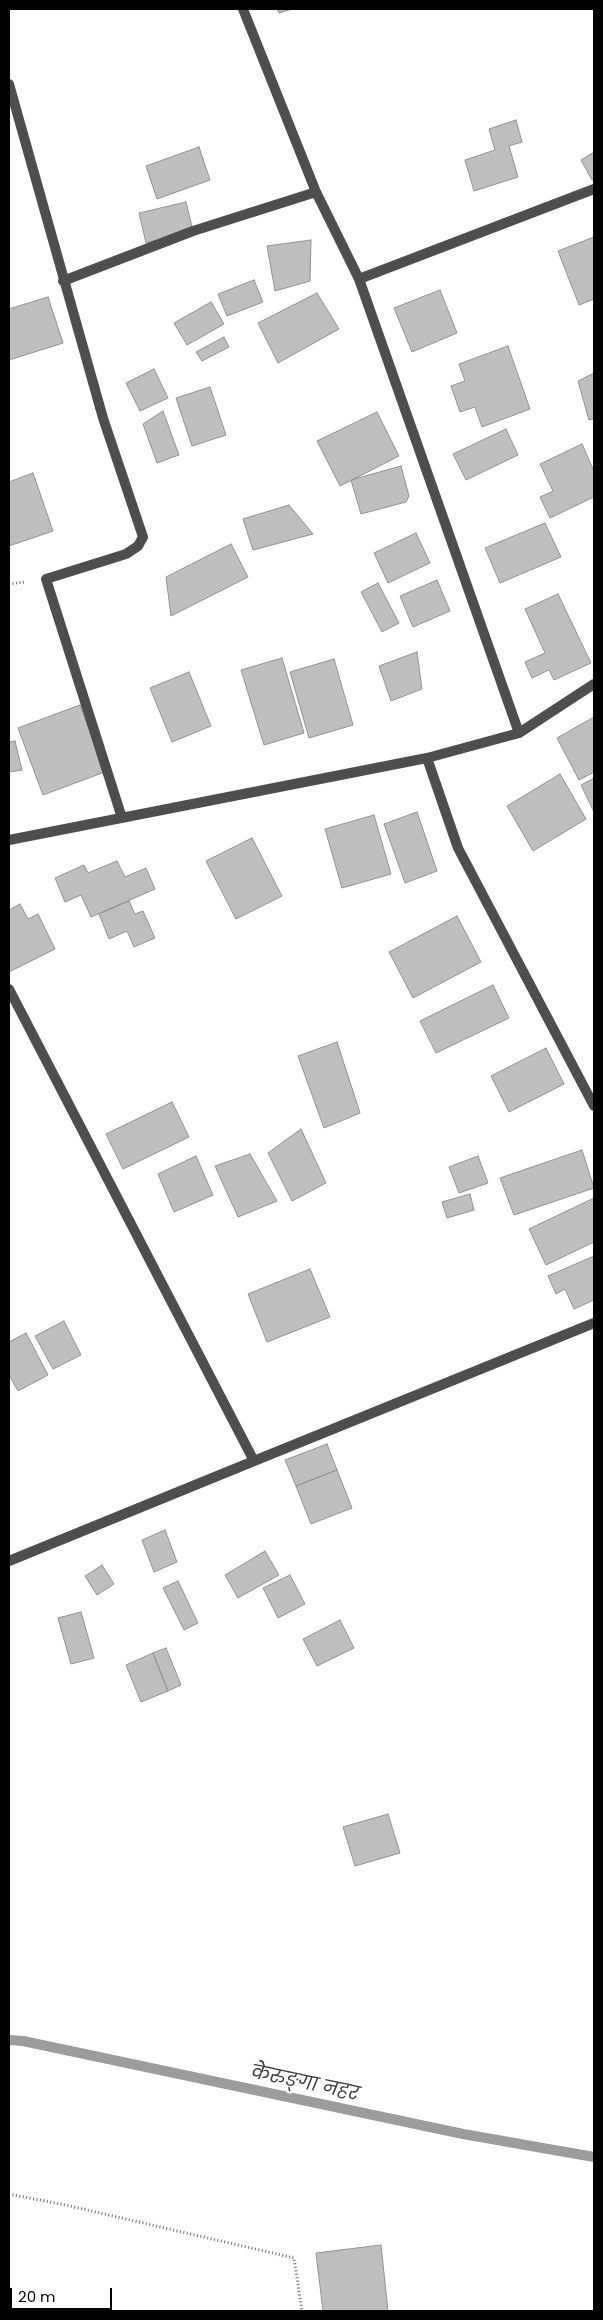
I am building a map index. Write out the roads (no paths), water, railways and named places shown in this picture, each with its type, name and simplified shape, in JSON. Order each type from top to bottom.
[{"type":"street","points":[[243,9],[316,192],[359,279],[519,733]]},
{"type":"street","points":[[9,84],[103,418],[143,537],[138,546],[126,554],[46,580],[122,818]]},
{"type":"street","points":[[359,279],[594,189]]},
{"type":"street","points":[[63,281],[193,231],[316,192]]},
{"type":"street","points":[[9,840],[427,758],[519,733],[594,684]]},
{"type":"street","points":[[427,758],[458,848],[594,1106]]},
{"type":"street","points":[[9,989],[254,1461]]},
{"type":"street","points":[[9,1561],[594,1323]]},
{"type":"waterway","name":"केेरुङ्गा नहर","points":[[9,2040],[23,2041],[463,2134],[594,2157]]}]
